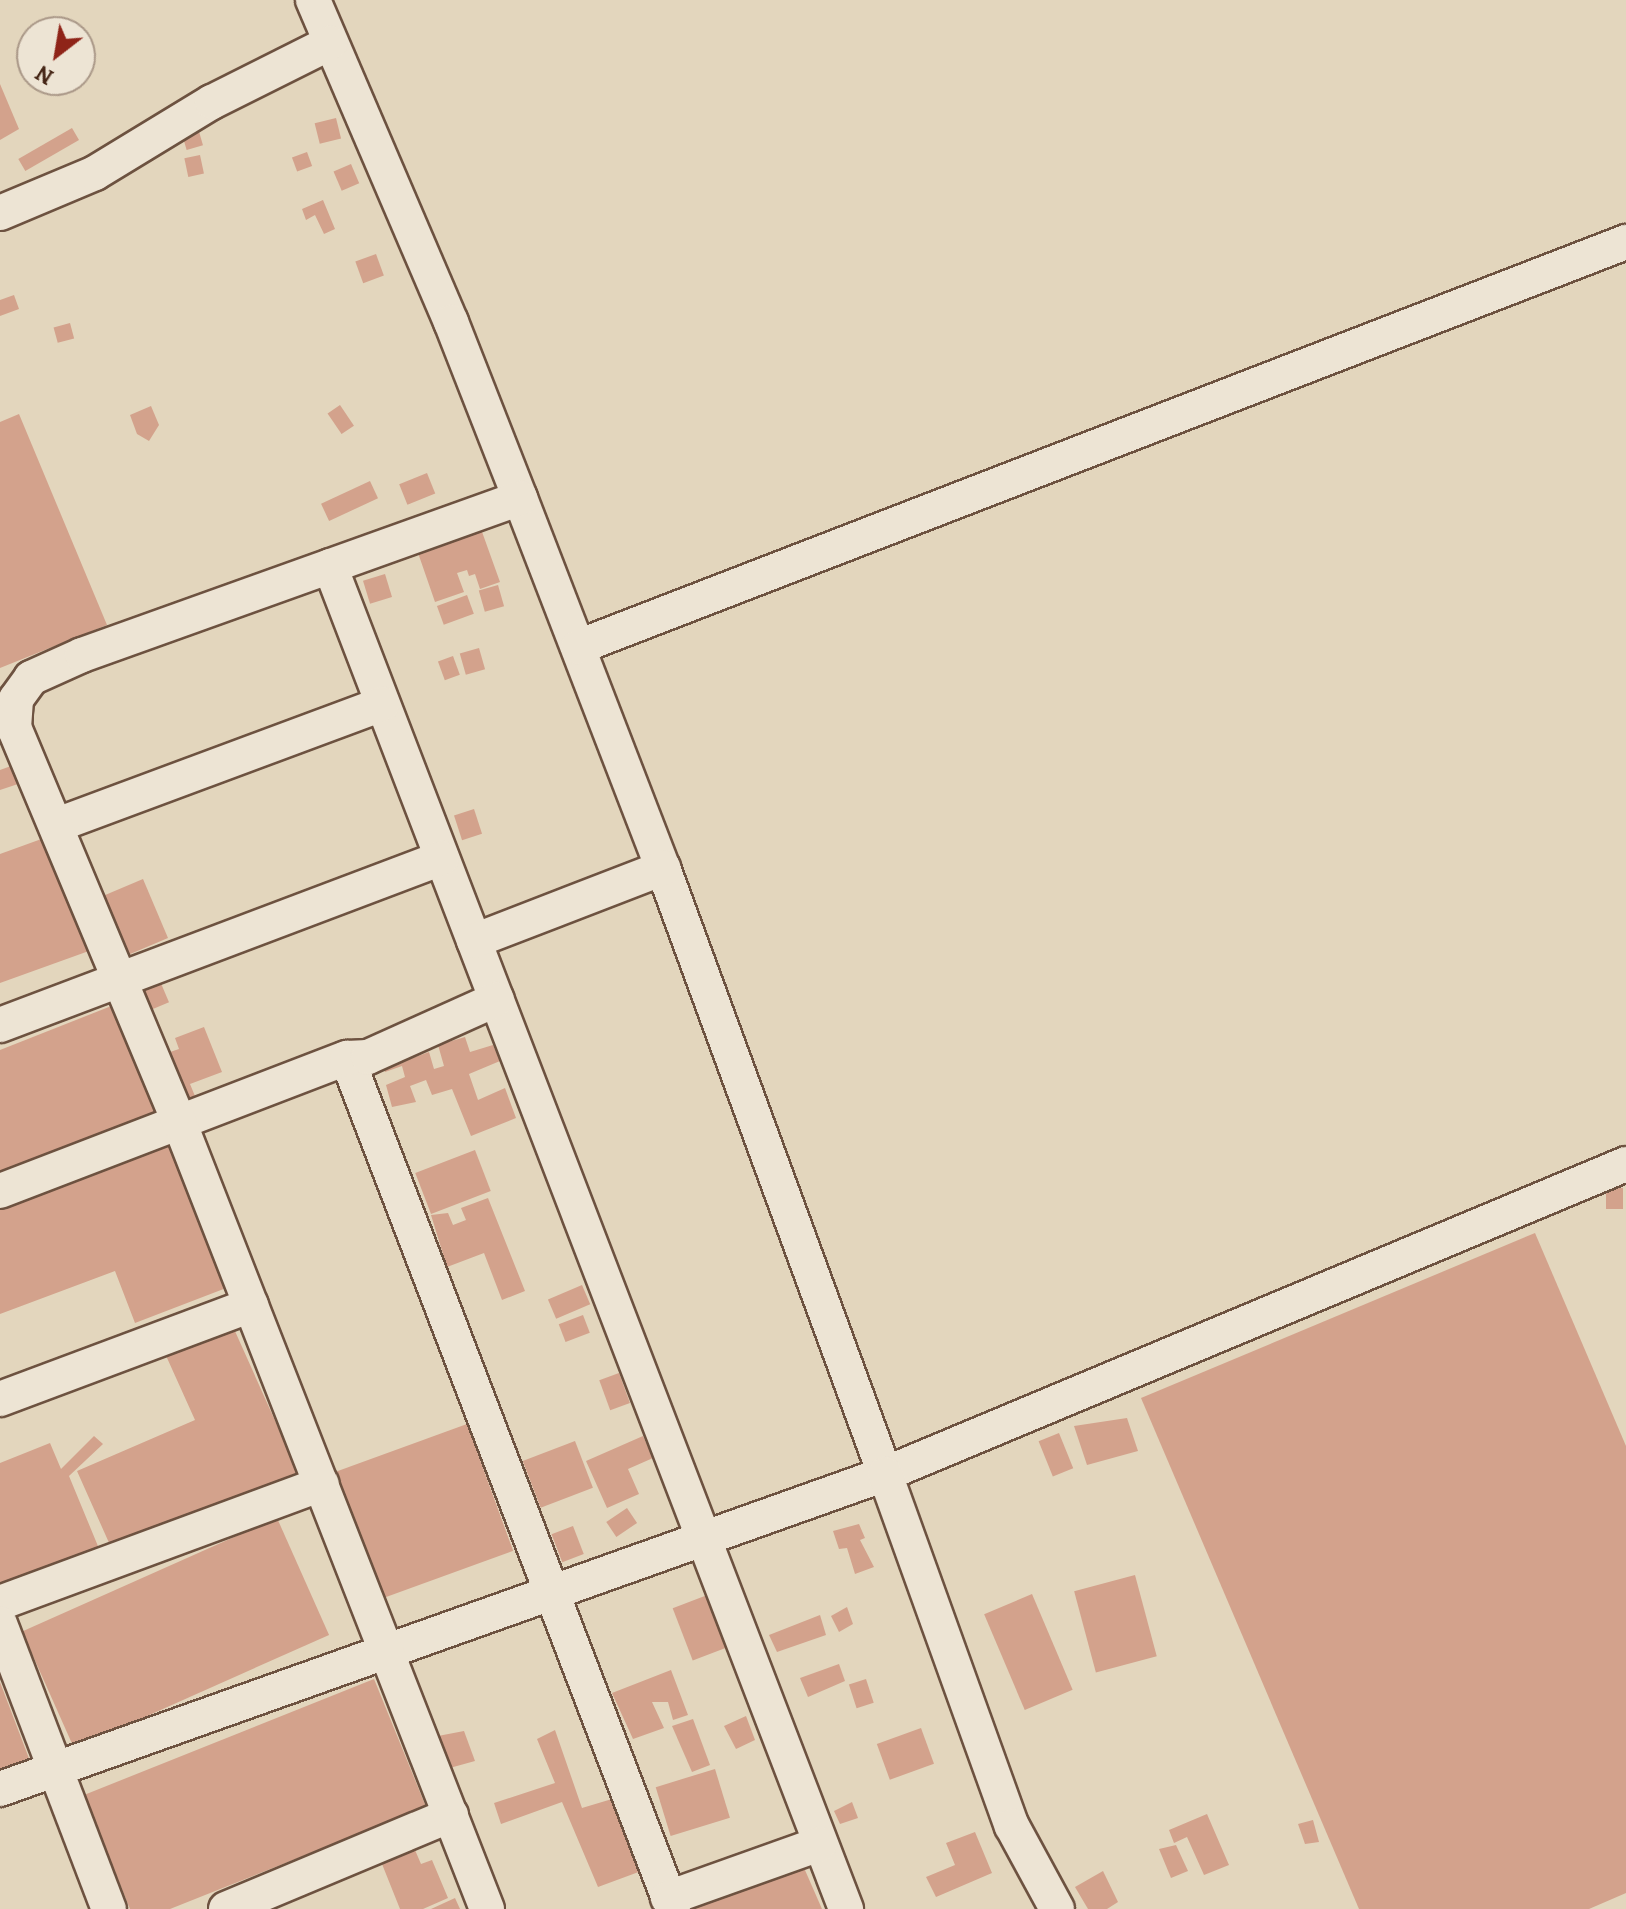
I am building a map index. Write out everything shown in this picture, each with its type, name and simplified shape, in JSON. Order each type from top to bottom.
[{"type":"street","points":[[313,0],[451,322],[520,498],[663,868],[1012,1826],[1057,1909]]},
{"type":"street","points":[[0,213],[95,173],[212,102],[330,43]]},
{"type":"street","points":[[578,647],[1626,242]]},
{"type":"street","points":[[487,1909],[180,1124],[14,728],[16,699],[31,678],[82,655],[520,498]]},
{"type":"street","points":[[330,566],[846,1909]]},
{"type":"street","points":[[57,825],[382,704]]},
{"type":"street","points":[[0,1025],[442,858]]},
{"type":"street","points":[[474,941],[663,868]]},
{"type":"street","points":[[0,1191],[347,1058],[368,1057],[497,999]]},
{"type":"street","points":[[347,1058],[670,1903],[820,1844]]},
{"type":"street","points":[[0,1789],[885,1474],[1626,1164]]},
{"type":"street","points":[[0,1399],[251,1305]]},
{"type":"street","points":[[0,1603],[322,1484]]},
{"type":"street","points":[[0,1624],[109,1909]]},
{"type":"street","points":[[226,1909],[451,1815]]},
{"type":"building","points":[[0,84],[19,129],[0,140]]},
{"type":"building","points":[[336,118],[341,138],[320,144],[315,123]]},
{"type":"building","points":[[72,128],[79,140],[25,171],[18,159]]},
{"type":"building","points":[[198,128],[203,145],[187,150],[182,133]]},
{"type":"building","points":[[307,152],[312,166],[297,172],[292,157]]},
{"type":"building","points":[[200,155],[204,174],[188,177],[184,158]]},
{"type":"building","points":[[351,164],[359,183],[342,191],[334,171]]},
{"type":"building","points":[[323,200],[335,229],[324,234],[315,215],[306,220],[302,209]]},
{"type":"building","points":[[376,254],[384,276],[363,283],[355,262]]},
{"type":"building","points":[[14,295],[19,309],[0,316],[0,300]]},
{"type":"building","points":[[70,323],[74,338],[58,343],[54,327]]},
{"type":"building","points":[[340,405],[354,426],[342,434],[328,413]]},
{"type":"building","points":[[151,406],[159,425],[149,441],[137,434],[130,415]]},
{"type":"building","points":[[19,414],[107,625],[0,668],[0,422]]},
{"type":"building","points":[[427,473],[435,493],[407,505],[399,484]]},
{"type":"building","points":[[370,481],[378,498],[329,521],[321,504]]},
{"type":"building","points":[[481,529],[500,582],[480,589],[475,574],[469,576],[467,570],[457,573],[464,592],[435,602],[417,550]]},
{"type":"building","points":[[385,574],[392,597],[370,604],[363,581]]},
{"type":"building","points":[[498,585],[504,606],[485,612],[479,591]]},
{"type":"building","points":[[467,595],[474,614],[444,625],[437,606]]},
{"type":"building","points":[[479,648],[485,669],[466,675],[460,654]]},
{"type":"building","points":[[453,656],[460,675],[445,680],[438,661]]},
{"type":"building","points":[[11,766],[18,784],[0,790],[0,770]]},
{"type":"building","points":[[474,809],[482,834],[462,840],[454,815]]},
{"type":"building","points":[[58,833],[100,947],[0,983],[0,854]]},
{"type":"building","points":[[143,879],[168,938],[128,955],[103,896]]},
{"type":"building","points":[[160,981],[169,1002],[149,1011],[140,990]]},
{"type":"building","points":[[124,1001],[166,1107],[0,1172],[0,1050]]},
{"type":"building","points":[[204,1027],[222,1072],[190,1084],[197,1101],[184,1106],[164,1054],[179,1049],[175,1038]]},
{"type":"building","points":[[465,1037],[470,1052],[493,1045],[500,1061],[469,1074],[478,1100],[505,1088],[516,1118],[471,1136],[452,1089],[432,1095],[426,1080],[410,1086],[416,1102],[392,1107],[386,1085],[405,1077],[402,1066],[385,1072],[381,1062],[405,1053],[407,1060],[429,1052],[434,1069],[444,1066],[438,1045]]},
{"type":"building","points":[[178,1139],[234,1285],[135,1323],[115,1271],[0,1314],[0,1205]]},
{"type":"building","points":[[475,1150],[491,1191],[431,1214],[415,1173]]},
{"type":"building","points":[[1606,1188],[1623,1188],[1623,1209],[1606,1209]]},
{"type":"building","points":[[488,1198],[525,1291],[502,1300],[484,1253],[447,1267],[431,1215],[448,1213],[453,1225],[466,1220],[461,1208]]},
{"type":"building","points":[[1535,1233],[1626,1446],[1626,1893],[1589,1909],[1359,1909],[1141,1398]]},
{"type":"building","points":[[582,1285],[590,1304],[556,1319],[548,1299]]},
{"type":"building","points":[[583,1315],[590,1333],[566,1342],[559,1324]]},
{"type":"building","points":[[230,1320],[298,1472],[114,1554],[77,1471],[195,1420],[163,1349]]},
{"type":"building","points":[[619,1373],[630,1403],[610,1410],[599,1380]]},
{"type":"building","points":[[1127,1418],[1138,1451],[1087,1465],[1074,1426]]},
{"type":"building","points":[[467,1424],[513,1551],[378,1600],[332,1473]]},
{"type":"building","points":[[1059,1433],[1073,1468],[1053,1476],[1039,1441]]},
{"type":"building","points":[[94,1436],[103,1444],[69,1476],[100,1551],[0,1592],[0,1463],[50,1443],[61,1469]]},
{"type":"building","points":[[643,1436],[653,1458],[628,1469],[639,1494],[607,1508],[586,1461]]},
{"type":"building","points":[[575,1441],[593,1488],[541,1508],[523,1461]]},
{"type":"building","points":[[627,1508],[637,1523],[616,1537],[606,1522]]},
{"type":"building","points":[[277,1518],[329,1635],[74,1748],[22,1631]]},
{"type":"building","points":[[859,1524],[865,1538],[860,1540],[874,1567],[855,1574],[847,1548],[839,1549],[833,1531]]},
{"type":"building","points":[[573,1526],[584,1554],[562,1562],[552,1534]]},
{"type":"building","points":[[1135,1575],[1157,1656],[1096,1672],[1074,1591]]},
{"type":"building","points":[[710,1594],[730,1646],[693,1661],[673,1608]]},
{"type":"building","points":[[1032,1594],[1073,1690],[1025,1710],[984,1614]]},
{"type":"building","points":[[847,1607],[853,1624],[839,1632],[831,1616]]},
{"type":"building","points":[[820,1615],[826,1635],[777,1652],[769,1635]]},
{"type":"building","points":[[839,1664],[845,1681],[808,1697],[800,1678]]},
{"type":"building","points":[[671,1670],[688,1715],[673,1720],[668,1702],[652,1702],[664,1728],[633,1739],[612,1693]]},
{"type":"building","points":[[374,1679],[426,1807],[170,1909],[130,1909],[84,1795]]},
{"type":"building","points":[[866,1679],[874,1703],[857,1708],[849,1685]]},
{"type":"building","points":[[0,1682],[33,1769],[0,1781]]},
{"type":"building","points":[[746,1716],[755,1740],[736,1749],[724,1726]]},
{"type":"building","points":[[693,1719],[710,1765],[692,1772],[672,1726]]},
{"type":"building","points":[[921,1728],[934,1764],[890,1780],[877,1744]]},
{"type":"building","points":[[555,1730],[582,1808],[612,1799],[644,1870],[598,1887],[562,1802],[501,1824],[494,1803],[555,1783],[537,1739]]},
{"type":"building","points":[[464,1731],[475,1761],[446,1769],[438,1736]]},
{"type":"building","points":[[715,1769],[730,1818],[671,1836],[656,1787]]},
{"type":"building","points":[[852,1802],[858,1818],[840,1824],[834,1811]]},
{"type":"building","points":[[1207,1814],[1229,1865],[1204,1875],[1187,1837],[1174,1843],[1169,1830]]},
{"type":"building","points":[[1313,1820],[1319,1842],[1305,1844],[1298,1824]]},
{"type":"building","points":[[975,1832],[992,1873],[936,1897],[926,1877],[955,1865],[946,1843]]},
{"type":"building","points":[[1176,1845],[1188,1871],[1171,1878],[1159,1849]]},
{"type":"building","points":[[415,1850],[421,1864],[432,1860],[448,1898],[423,1909],[400,1909],[382,1864]]},
{"type":"building","points":[[801,1861],[822,1909],[688,1909]]},
{"type":"building","points":[[1103,1871],[1118,1902],[1107,1909],[1088,1909],[1075,1887]]},
{"type":"building","points":[[455,1898],[460,1909],[431,1909]]}]
